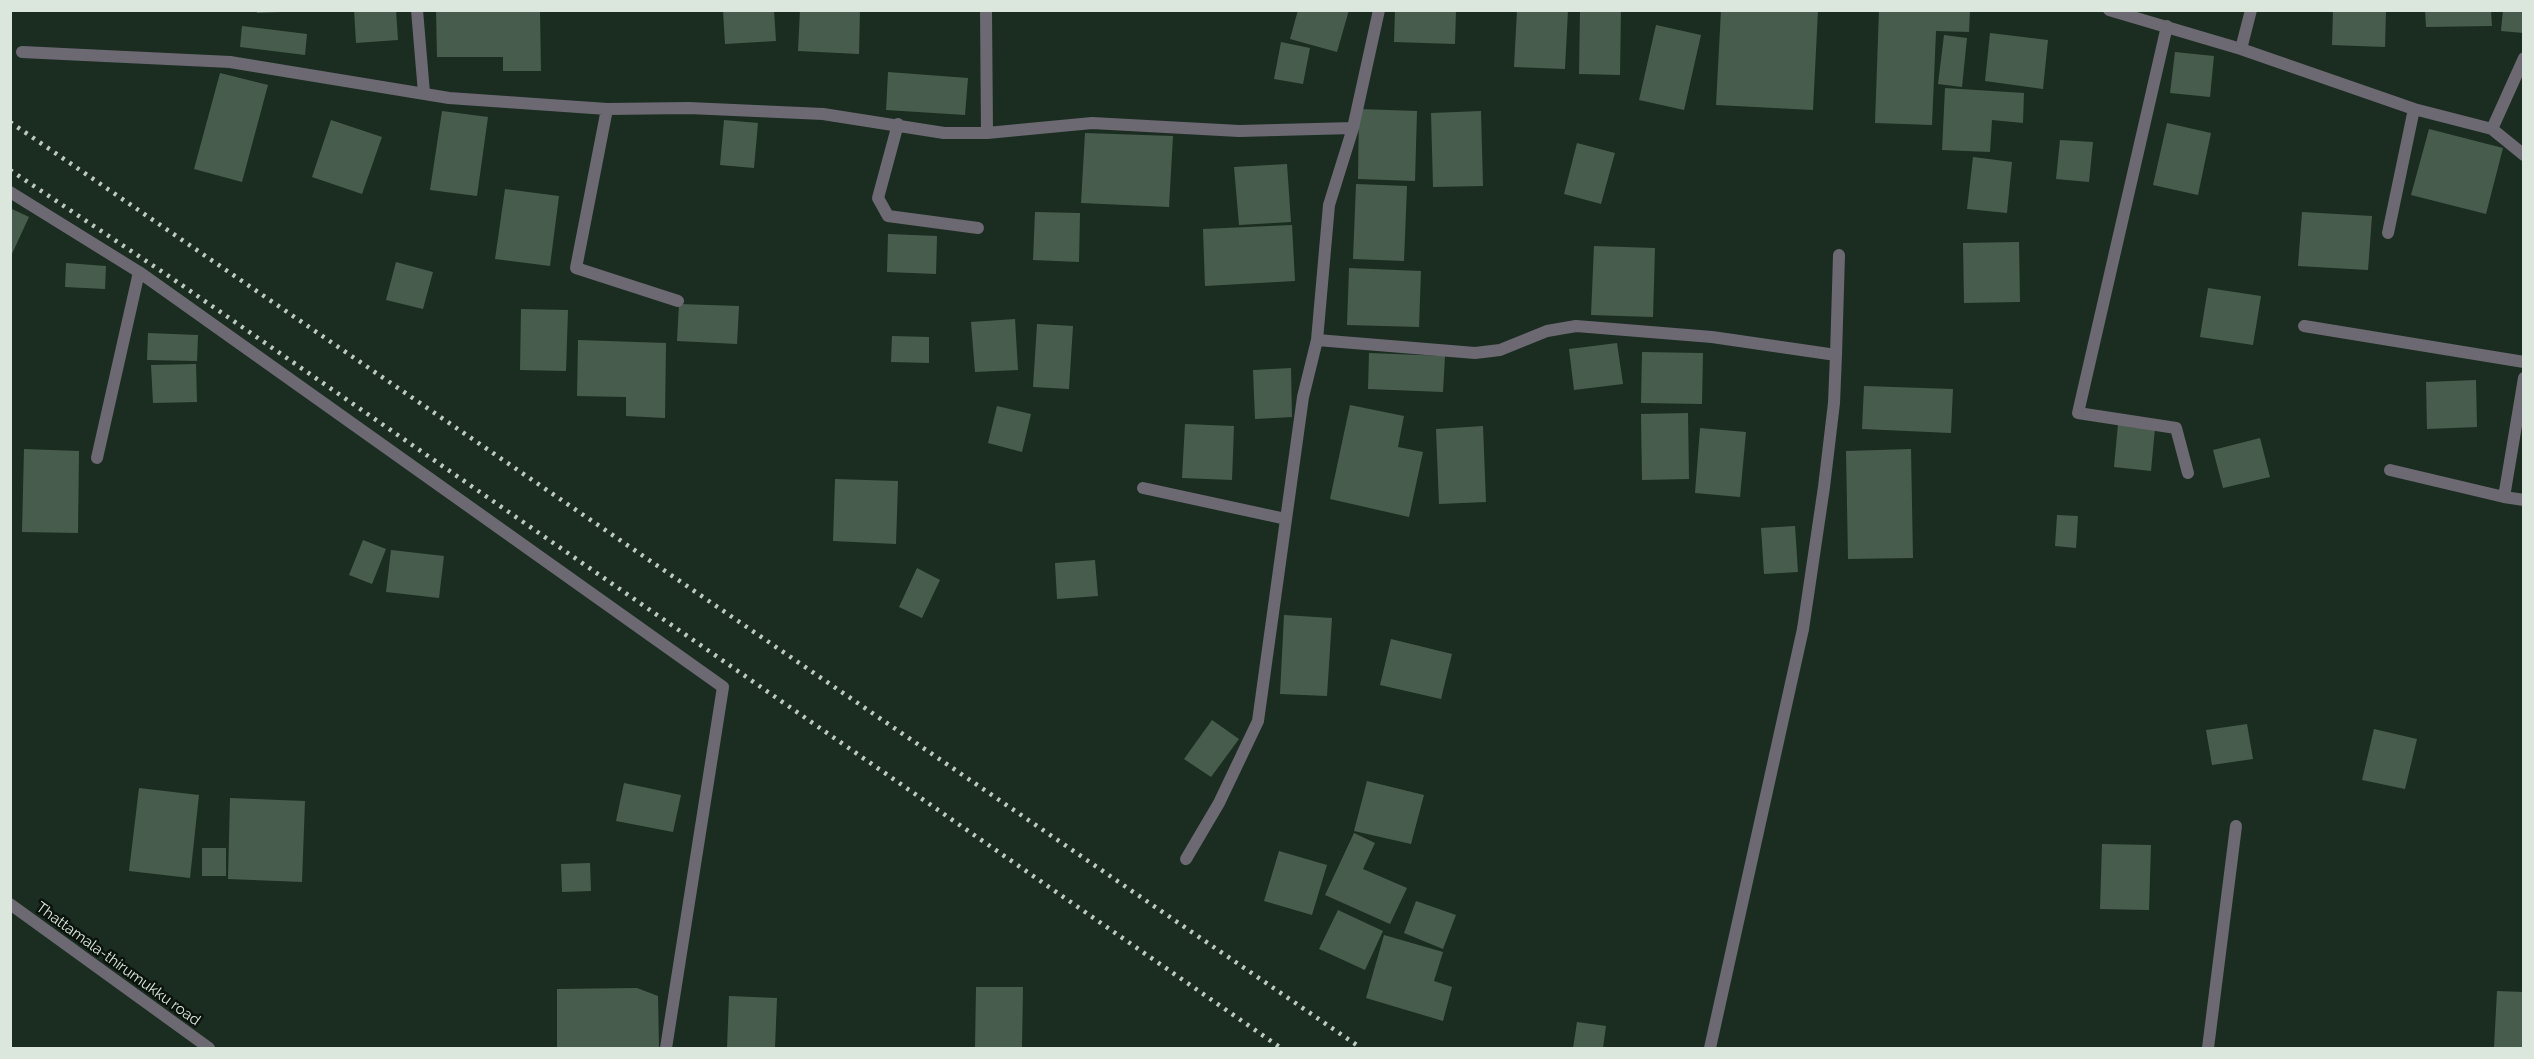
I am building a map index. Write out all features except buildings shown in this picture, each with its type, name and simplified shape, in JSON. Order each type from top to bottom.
[{"type":"street","points":[[417,10],[424,93]]},
{"type":"street","points":[[986,10],[987,133]]},
{"type":"street","points":[[1186,859],[1219,803],[1258,721],[1303,397],[1317,340],[1329,205],[1353,128],[1379,10]]},
{"type":"street","points":[[2109,10],[2241,49],[2414,109],[2492,129],[2523,155]]},
{"type":"street","points":[[2241,49],[2251,10]]},
{"type":"street","points":[[2167,26],[2078,413],[2176,428],[2188,472]]},
{"type":"street","points":[[22,52],[230,62],[449,98],[607,109],[689,108],[824,114],[944,132],[987,133],[1092,123],[1239,131],[1353,128]]},
{"type":"street","points":[[2492,129],[2523,58]]},
{"type":"street","points":[[607,109],[576,268],[678,302]]},
{"type":"street","points":[[2388,233],[2414,109]]},
{"type":"street","points":[[898,124],[878,198],[888,216],[978,228]]},
{"type":"street","points":[[10,192],[139,272],[723,687],[666,1048]]},
{"type":"street","points":[[1710,1048],[1803,629],[1830,434],[1836,355],[1839,255]]},
{"type":"street","points":[[97,458],[139,272]]},
{"type":"street","points":[[1317,340],[1475,352],[1500,350],[1547,331],[1576,326],[1712,337],[1836,355]]},
{"type":"street","points":[[2304,326],[2523,362]]},
{"type":"street","points":[[2504,497],[2523,378]]},
{"type":"street","points":[[2390,470],[2523,500]]},
{"type":"street","points":[[1143,488],[1286,519]]},
{"type":"street","points":[[2208,1048],[2236,826]]},
{"type":"street","name":"Thattamala-thirumukku road","points":[[10,904],[209,1048]]},
{"type":"railway","points":[[10,122],[1361,1048]]},
{"type":"railway","points":[[10,170],[173,279],[1281,1048]]}]
